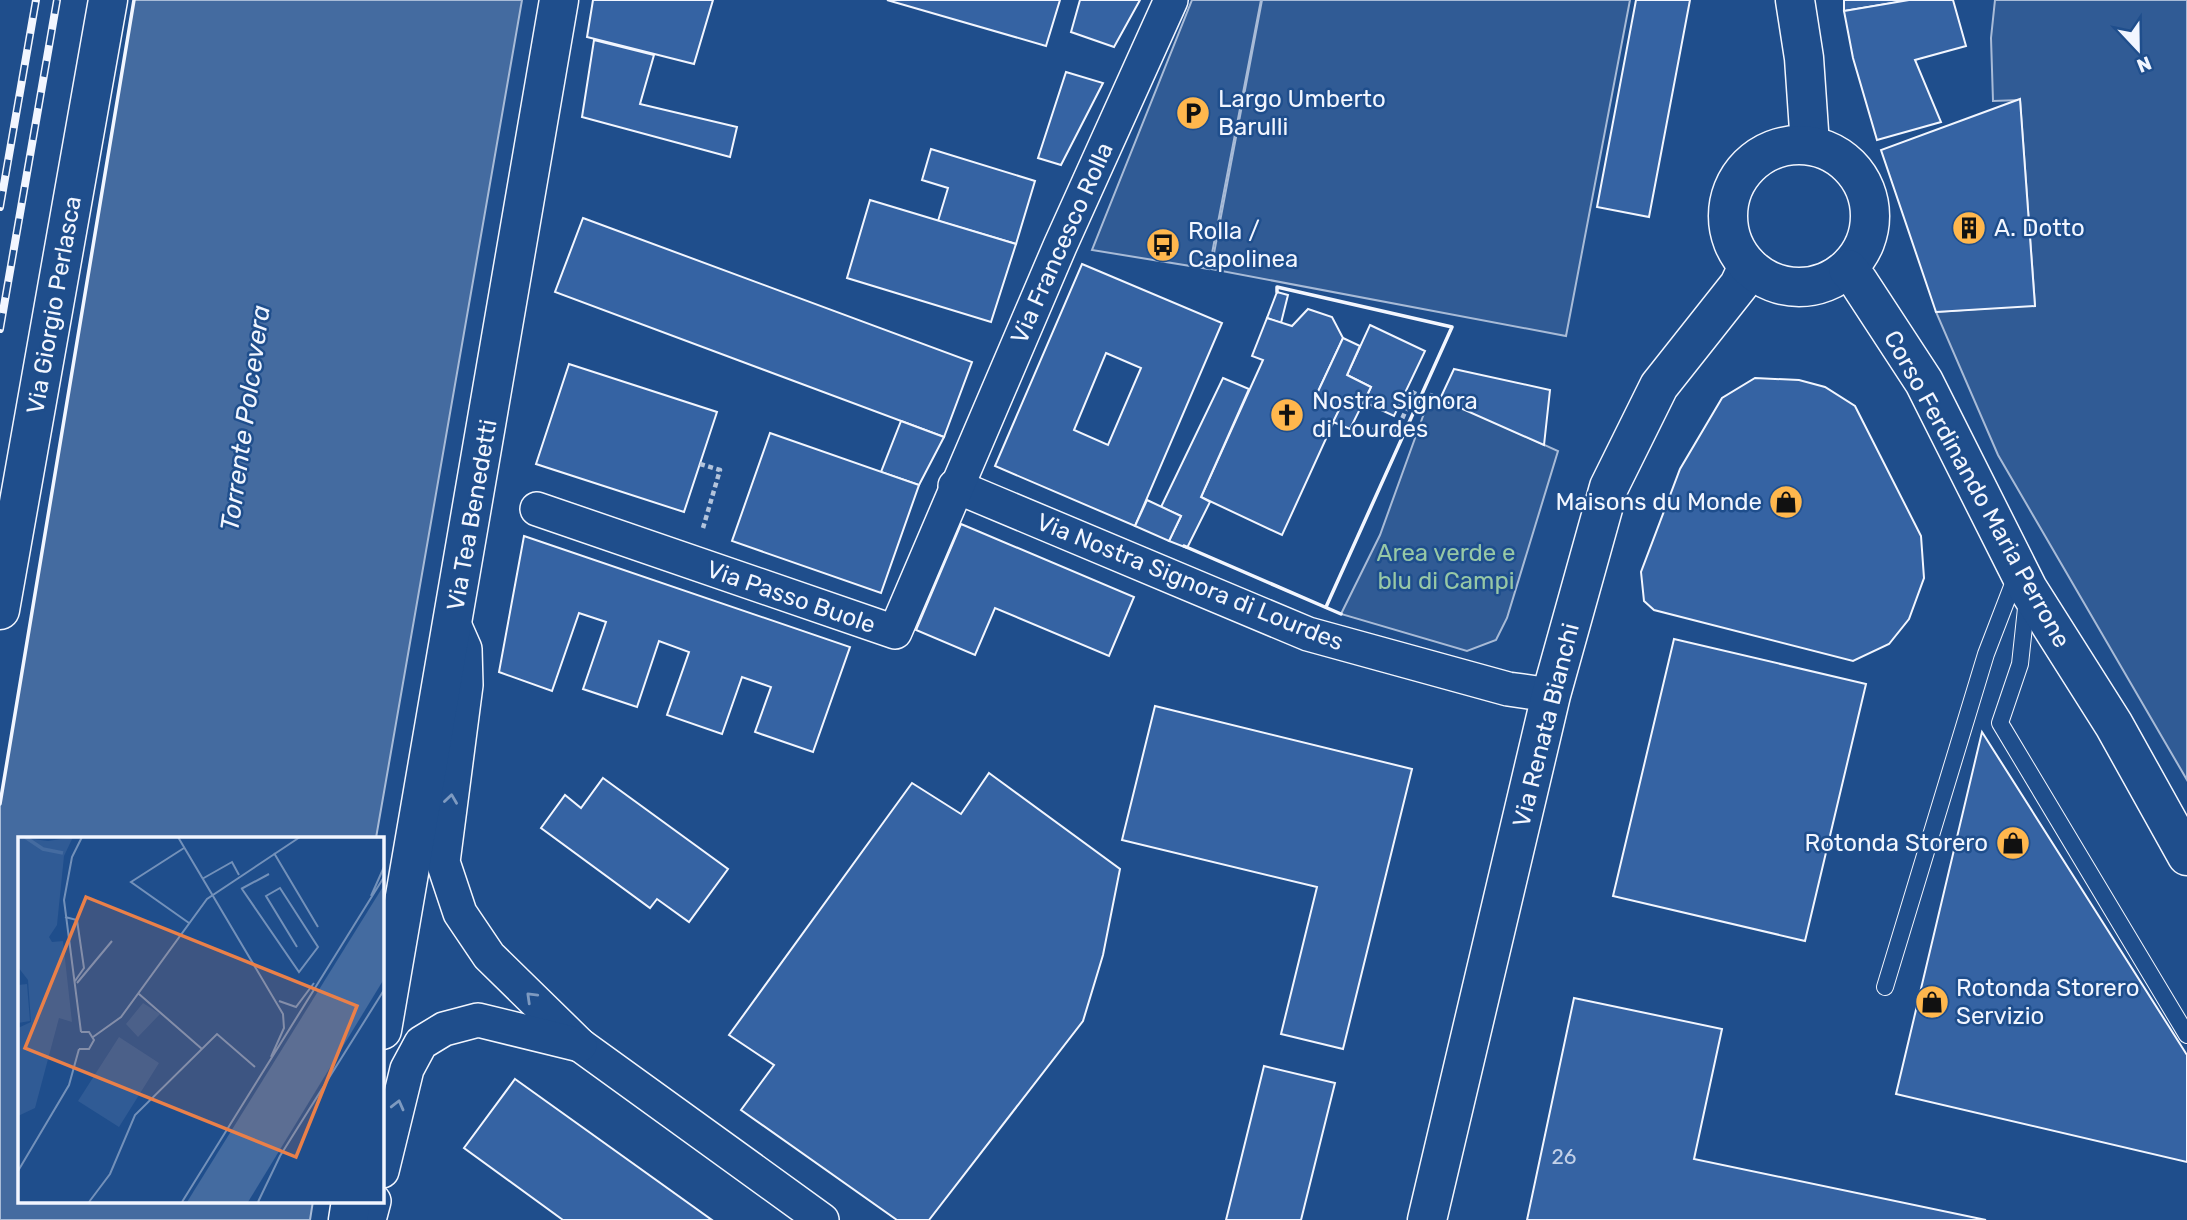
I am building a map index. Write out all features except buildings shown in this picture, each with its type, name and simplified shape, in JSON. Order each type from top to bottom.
[{"type":"main road","name":"Via Giorgio Perlasca","points":[[0,610],[108,0]]},
{"type":"main road","name":"Via Tea Benedetti","points":[[383,1024],[454,624],[559,0]]},
{"type":"main road","points":[[1795,0],[1804,58],[1810,145]]},
{"type":"main road","points":[[1810,145],[1835,154],[1856,171],[1868,195],[1871,222],[1864,247],[1848,269],[1829,281],[1808,287],[1786,287],[1765,279],[1748,266],[1733,246],[1727,220],[1730,196],[1742,173],[1761,156],[1784,146],[1810,145]]},
{"type":"main road","name":"Via Renata Bianchi","points":[[1427,1220],[1552,695],[1609,487],[1659,386],[1739,285],[1748,266]]},
{"type":"main road","name":"Corso Ferdinando Maria Perrone","points":[[1848,269],[1924,382],[2023,580],[2114,725],[2187,856]]},
{"type":"main road","points":[[348,1220],[351,1202]]},
{"type":"street","name":"Via Francesco Rolla","points":[[956,486],[1171,0]]},
{"type":"street","name":"Via Passo Buole","points":[[537,509],[895,632],[956,486]]},
{"type":"street","name":"Via Nostra Signora di Lourdes","points":[[956,486],[1308,634],[1508,689],[1552,695]]},
{"type":"street","points":[[454,624],[465,649],[466,685],[443,862],[460,913],[489,956],[580,1045],[822,1220]]},
{"type":"street","points":[[383,1167],[407,1069],[421,1043],[444,1029],[478,1020],[580,1045]]},
{"type":"street","points":[[369,1220],[374,1202]]},
{"type":"lane","points":[[1885,987],[1986,654],[2023,580]]},
{"type":"lane","points":[[2023,580],[2020,664],[2000,723],[2187,1035]]},
{"type":"path","points":[[1373,428],[1394,436],[1415,391]]},
{"type":"path","points":[[692,562],[720,470],[700,464]]},
{"type":"shaded area","name":"Largo Umberto Barulli","points":[[1192,0],[1261,0],[1209,269],[1092,250]]},
{"type":"shaded area","points":[[1262,0],[1630,0],[1566,336],[1211,269]]},
{"type":"shaded area","points":[[1995,0],[2187,0],[2187,780],[1998,455],[1936,312],[2035,305],[2020,100],[1993,101],[1991,38]]},
{"type":"shaded area","name":"Area verde e blu di Campi","points":[[1431,394],[1558,451],[1507,618],[1496,640],[1467,651],[1341,614],[1380,535]]},
{"type":"water","name":"Torrente Polcevera","points":[[134,0],[522,0],[376,837],[18,837],[18,1202],[313,1202],[310,1220],[0,1220],[0,804]]},
{"type":"railway","points":[[0,207],[36,0]]},
{"type":"railway","points":[[0,329],[57,0]]},
{"type":"wall","points":[[0,804],[134,0]]},
{"type":"wall","points":[[1277,292],[1277,287],[1452,327],[1326,607]]},
{"type":"wall","points":[[1184,546],[1341,614]]},
{"type":"place","name":"Largo Umberto Barulli","points":[[1193,113]]},
{"type":"place","name":"A. Dotto","points":[[1969,228]]},
{"type":"place","name":"Rolla / Capolinea","points":[[1163,245]]},
{"type":"place","name":"Nostra Signora di Lourdes","points":[[1287,415]]},
{"type":"place","name":"Maisons du Monde","points":[[1786,502]]},
{"type":"place","name":"Rotonda Storero","points":[[2013,843]]},
{"type":"place","name":"Rotonda Storero Servizio","points":[[1932,1002]]}]
